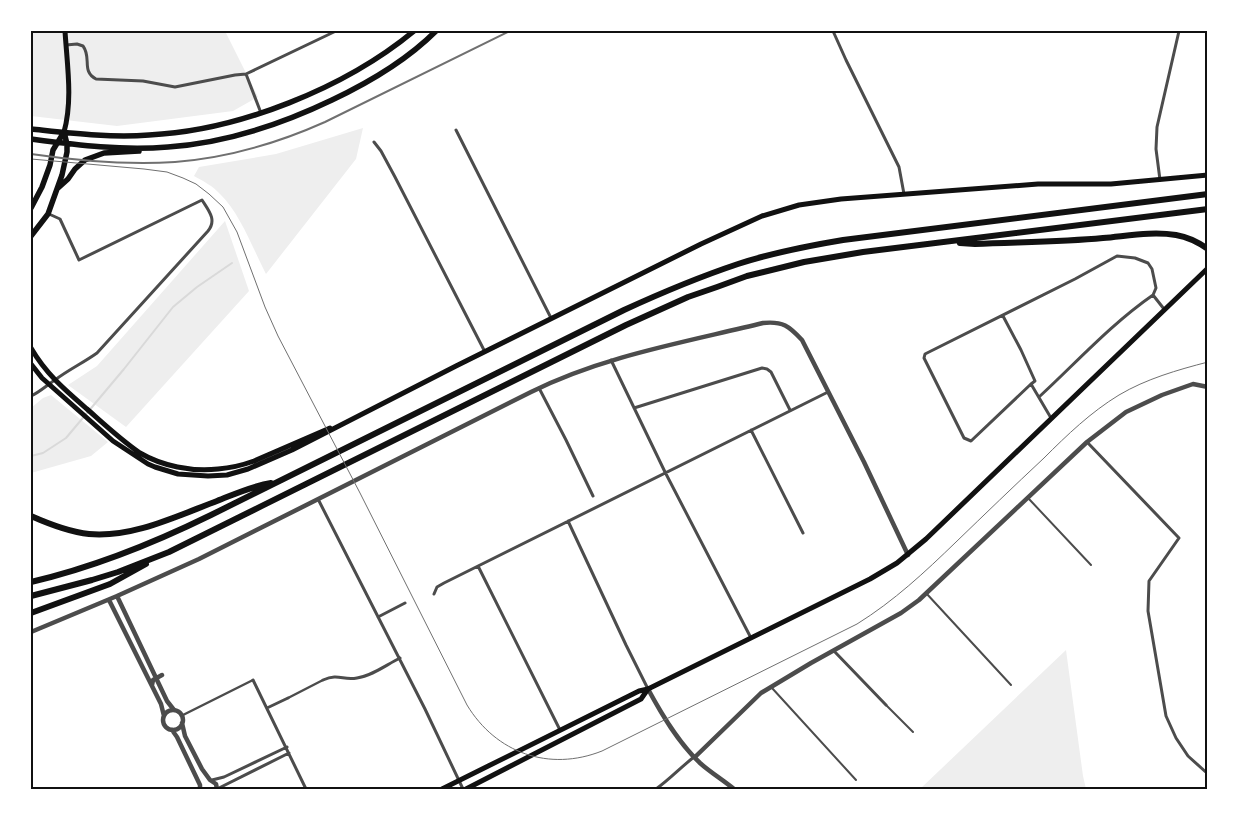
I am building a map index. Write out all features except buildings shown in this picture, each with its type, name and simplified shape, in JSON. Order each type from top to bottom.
[{"type":"highway","points":[[31,582],[137,550],[624,310],[684,283],[739,264],[808,246],[843,240],[1208,194]]},
{"type":"highway","points":[[31,613],[110,584],[169,552],[626,325],[688,297],[747,276],[804,262],[863,252],[1208,209]]},
{"type":"highway","points":[[944,242],[975,244],[1160,234],[1178,235],[1188,238],[1208,249]]},
{"type":"highway","points":[[31,516],[70,531],[106,535],[125,533],[168,519],[254,486],[280,481]]},
{"type":"highway","points":[[31,596],[118,572],[169,552]]},
{"type":"main road","points":[[31,236],[48,214],[65,162],[67,144],[64,132],[68,91],[65,31]]},
{"type":"main road","points":[[31,129],[108,136],[167,134],[195,130],[261,113],[294,101],[380,57],[414,31]]},
{"type":"main road","points":[[58,188],[85,160],[96,155],[192,144],[242,134],[302,114],[376,77],[411,53],[436,31]]},
{"type":"main road","points":[[31,208],[42,187],[53,150],[64,132]]},
{"type":"main road","points":[[31,139],[102,147],[167,148]]},
{"type":"main road","points":[[31,348],[64,393],[110,438],[128,451],[155,467],[178,474],[191,476],[227,475],[248,469],[292,450],[709,240],[762,216],[800,205],[841,199],[1038,184],[1111,184],[1208,175]]},
{"type":"main road","points":[[442,789],[638,691],[648,689],[870,579],[908,555],[1208,268]]},
{"type":"main road","points":[[31,364],[49,384],[64,393],[142,454],[157,461],[188,469],[218,470],[244,464],[362,414]]},
{"type":"main road","points":[[464,789],[641,699],[648,689]]},
{"type":"street","points":[[66,45],[77,44],[83,46],[87,51],[87,71],[90,76],[96,79],[143,81],[176,87],[246,74],[336,31]]},
{"type":"street","points":[[833,31],[900,167],[904,194]]},
{"type":"street","points":[[1160,180],[1156,149],[1157,127],[1180,31]]},
{"type":"street","points":[[246,74],[261,113]]},
{"type":"street","points":[[456,130],[551,319]]},
{"type":"street","points":[[374,142],[395,177],[485,352]]},
{"type":"street","points":[[31,396],[97,353],[208,231],[213,222],[202,200],[80,260],[60,219],[48,214]]},
{"type":"street","points":[[1003,316],[1035,381],[972,441],[964,438],[924,358],[925,354],[1003,316],[1117,256],[1135,258],[1148,263],[1152,269],[1156,288],[1153,295],[1137,306],[1100,339],[1039,398]]},
{"type":"street","points":[[1153,295],[1164,310]]},
{"type":"street","points":[[31,632],[109,600],[199,559],[538,388],[611,360],[763,322],[783,324],[791,328],[802,340],[864,462],[908,555]]},
{"type":"street","points":[[611,360],[665,472],[751,638]]},
{"type":"street","points":[[634,408],[767,368],[771,372],[790,410]]},
{"type":"street","points":[[1031,384],[1051,418]]},
{"type":"street","points":[[656,789],[695,757],[762,693],[811,663],[901,613],[926,593],[1087,442],[1126,412],[1162,394],[1193,384],[1208,387]]},
{"type":"street","points":[[538,388],[593,496]]},
{"type":"street","points":[[434,594],[437,587],[828,392]]},
{"type":"street","points":[[751,430],[803,533]]},
{"type":"street","points":[[1087,442],[1179,538],[1149,582],[1148,611],[1166,716],[1176,738],[1188,756],[1208,774]]},
{"type":"street","points":[[318,499],[400,658],[464,789]]},
{"type":"street","points":[[568,521],[659,709],[688,750],[734,789]]},
{"type":"street","points":[[478,566],[560,730]]},
{"type":"street","points":[[117,596],[168,701],[174,710],[182,716],[185,736],[202,769],[216,784],[217,789],[289,752]]},
{"type":"street","points":[[109,600],[161,704],[164,725],[172,730],[177,737],[199,788]]},
{"type":"street","points":[[378,617],[405,603]]},
{"type":"street","points":[[834,651],[886,705]]},
{"type":"street","points":[[267,708],[331,676],[354,679],[363,677],[400,658]]},
{"type":"street","points":[[152,685],[153,680],[162,675]]},
{"type":"street","points":[[182,716],[253,680],[287,746],[306,789]]},
{"type":"street","points":[[164,716],[174,710]]},
{"type":"street","points":[[172,730],[178,728],[182,723]]},
{"type":"street","points":[[199,788],[204,781],[225,776],[287,746]]},
{"type":"lane","points":[[1027,498],[1091,565]]},
{"type":"lane","points":[[926,593],[1012,684]]},
{"type":"lane","points":[[772,688],[856,780]]},
{"type":"lane","points":[[886,705],[913,732]]},
{"type":"shaded area","points":[[31,31],[225,31],[258,97],[233,111],[117,126],[31,116]]},
{"type":"shaded area","points":[[363,128],[356,159],[266,274],[234,211],[214,189],[194,176],[199,167],[276,154]]},
{"type":"shaded area","points":[[225,221],[249,291],[126,427],[68,385],[97,366]]},
{"type":"shaded area","points":[[51,395],[108,442],[91,456],[31,473],[31,408],[43,398]]},
{"type":"shaded area","points":[[1066,650],[1086,789],[920,789]]},
{"type":"waterway","points":[[31,456],[43,453],[66,438],[173,307],[197,287],[232,263]]},
{"type":"tram line","points":[[31,159],[167,172],[196,184],[223,207],[237,232],[278,336],[467,705],[479,722],[508,746],[526,754],[544,758],[582,757],[602,751],[857,624],[884,606],[921,575],[1089,416],[1119,395],[1140,384],[1208,362]]},
{"type":"railway","points":[[31,154],[103,162],[157,163],[194,160],[233,153],[289,137],[325,122],[510,31]]}]
